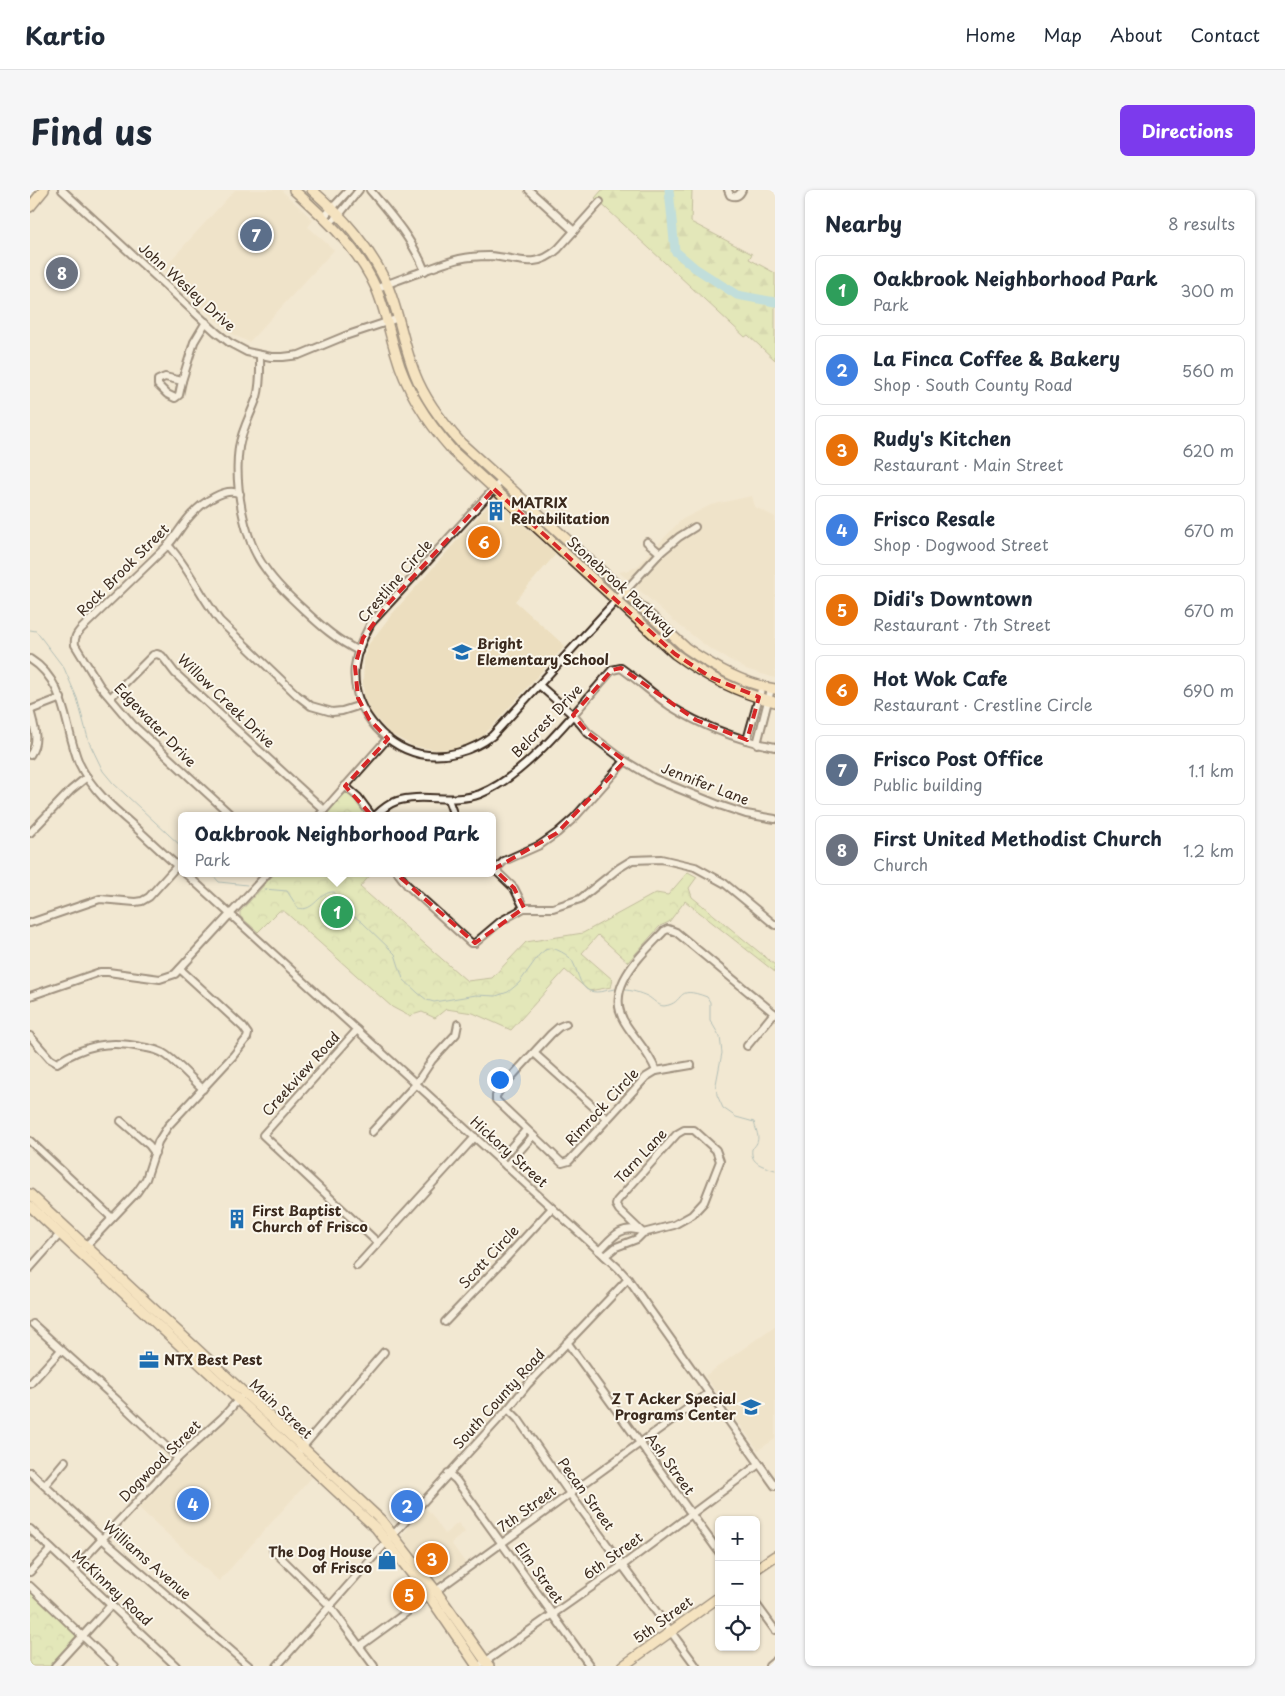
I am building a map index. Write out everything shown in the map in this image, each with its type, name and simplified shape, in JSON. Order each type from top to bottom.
[{"type":"main road","points":[[30,207],[44,190]]},
{"type":"main road","name":"Stonebrook Parkway","points":[[294,190],[348,242],[357,255],[376,289],[388,321],[396,355],[421,409],[439,436],[453,451],[661,642],[689,664],[727,686],[772,702]]},
{"type":"main road","name":"Stonebrook Parkway","points":[[312,190],[336,211],[358,236],[376,263],[399,318],[415,374],[430,403],[461,443],[686,648],[720,669],[773,689]]},
{"type":"main road","points":[[421,409],[430,403]]},
{"type":"main road","name":"Main Street","points":[[30,1194],[82,1249],[299,1451],[338,1480],[376,1528],[390,1538],[483,1665]]},
{"type":"main road","name":"Main Street","points":[[30,1206],[60,1234],[82,1249]]},
{"type":"main road","name":"Main Street","points":[[299,1451],[312,1468],[349,1496]]},
{"type":"main road","points":[[312,1468],[316,1466],[331,1478],[338,1480]]},
{"type":"main road","points":[[760,1566],[775,1556]]},
{"type":"main road","name":"5th Street","points":[[623,1666],[715,1599]]},
{"type":"street","name":"John Wesley Drive","points":[[62,190],[237,348],[272,357],[299,355],[345,336],[399,318]]},
{"type":"street","points":[[336,211],[349,190]]},
{"type":"street","points":[[326,220],[359,190]]},
{"type":"street","points":[[370,190],[407,237],[424,270]]},
{"type":"street","points":[[529,190],[574,231]]},
{"type":"street","points":[[728,190],[734,196],[738,196],[742,190]]},
{"type":"street","points":[[376,289],[458,258],[491,256],[528,262],[541,261],[550,257],[600,202]]},
{"type":"street","points":[[182,381],[194,342],[206,322]]},
{"type":"street","points":[[260,355],[257,396],[239,448],[240,494],[251,542],[264,567],[284,591],[338,640],[359,651]]},
{"type":"street","name":"Crestline Circle","points":[[502,480],[372,623],[363,638],[359,651],[355,666],[355,681],[362,705],[369,719],[388,738],[420,754],[441,755],[463,752],[477,746],[492,736],[660,552],[695,527]]},
{"type":"street","name":"Rock Brook Street","points":[[74,641],[75,636],[81,629],[168,545],[192,514],[202,505],[212,498],[224,494],[237,492],[240,494]]},
{"type":"street","points":[[646,542],[660,552]]},
{"type":"street","points":[[168,545],[188,570],[210,608],[220,621],[297,695],[311,706],[332,712],[362,705]]},
{"type":"street","name":"Edgewater Drive","points":[[74,641],[90,670],[146,737],[228,812]]},
{"type":"street","name":"Willow Creek Drive","points":[[111,697],[153,655],[162,656],[188,686],[320,812]]},
{"type":"street","points":[[30,659],[42,668],[53,681],[61,698],[79,764],[87,777],[105,800],[178,866]]},
{"type":"street","name":"Belcrest Drive","points":[[379,812],[396,801],[411,798],[448,799],[478,794],[512,774],[536,755],[612,670],[621,668],[670,706],[713,729],[747,740]]},
{"type":"street","name":"Jennifer Lane","points":[[539,685],[573,715],[588,733],[625,761],[656,779],[692,796],[746,814],[775,819]]},
{"type":"street","points":[[762,686],[747,740],[775,747]]},
{"type":"street","points":[[757,744],[772,702],[773,689]]},
{"type":"street","points":[[30,755],[36,739],[30,710],[61,698]]},
{"type":"street","points":[[322,812],[388,738]]},
{"type":"street","points":[[496,867],[504,861],[540,845],[557,833],[585,807],[625,761]]},
{"type":"street","points":[[30,833],[71,790],[87,777]]},
{"type":"street","points":[[346,786],[370,812]]},
{"type":"street","points":[[448,799],[453,812]]},
{"type":"street","points":[[401,877],[407,885],[467,940],[475,943],[501,921],[524,908],[562,906],[580,899],[632,860],[662,859],[695,867],[716,877],[775,925]]},
{"type":"street","points":[[30,923],[100,899],[142,901],[150,897],[178,870]]},
{"type":"street","points":[[496,872],[514,888],[524,908]]},
{"type":"street","name":"Hickory Street","points":[[189,877],[600,1251],[628,1279],[775,1486]]},
{"type":"street","points":[[30,996],[100,972],[160,979],[169,976],[180,969],[264,877]]},
{"type":"street","points":[[656,1071],[652,1060],[625,1024],[618,999],[626,973],[664,931],[671,930],[676,932],[775,1014],[747,1046]]},
{"type":"street","points":[[82,1249],[146,1179],[158,1142],[168,1126],[246,1042],[248,1034],[243,1026],[180,969]]},
{"type":"street","points":[[372,1132],[416,1084],[432,1060],[456,1034],[458,1024]]},
{"type":"street","points":[[506,1166],[533,1136],[496,1100],[496,1096],[501,1088],[551,1034],[566,1024]]},
{"type":"street","name":"Creekview Road","points":[[357,1030],[263,1135],[377,1242]]},
{"type":"street","points":[[30,1036],[50,1059],[57,1063],[76,1052],[95,1045],[111,1042],[159,1051],[166,1055],[203,1089]]},
{"type":"street","points":[[534,1052],[607,1119]]},
{"type":"street","name":"Rimrock Circle","points":[[533,1136],[562,1163],[569,1161],[640,1083],[656,1071],[691,1065]]},
{"type":"street","points":[[121,1121],[149,1145],[155,1153]]},
{"type":"street","name":"Tarn Lane","points":[[687,1129],[694,1130],[716,1150],[719,1156],[719,1166],[707,1195],[698,1210],[686,1220],[674,1225],[643,1232],[619,1210],[616,1203],[618,1198],[677,1134],[687,1129]]},
{"type":"street","points":[[500,1160],[526,1130]]},
{"type":"street","points":[[357,1266],[475,1137]]},
{"type":"street","points":[[30,1141],[112,1218]]},
{"type":"street","name":"Scott Circle","points":[[444,1322],[508,1257],[552,1208]]},
{"type":"street","points":[[600,1251],[622,1230],[630,1228],[643,1232],[638,1239],[616,1247],[605,1256]]},
{"type":"street","points":[[622,1230],[626,1243]]},
{"type":"street","points":[[30,1268],[60,1234]]},
{"type":"street","name":"South County Road","points":[[276,1666],[566,1342],[628,1279]]},
{"type":"street","points":[[33,1324],[178,1458]]},
{"type":"street","name":"Ash Street","points":[[566,1342],[715,1547]]},
{"type":"street","points":[[30,1384],[61,1350]]},
{"type":"street","points":[[299,1451],[384,1352]]},
{"type":"street","name":"7th Street","points":[[360,1646],[709,1393]]},
{"type":"street","name":"Dogwood Street","points":[[74,1570],[178,1458],[209,1431],[241,1397]]},
{"type":"street","name":"Pecan Street","points":[[508,1409],[518,1419],[570,1494],[696,1666]]},
{"type":"street","points":[[45,1485],[66,1461]]},
{"type":"street","name":"6th Street","points":[[483,1665],[623,1565],[759,1464]]},
{"type":"street","name":"Williams Avenue","points":[[30,1472],[102,1539],[249,1666]]},
{"type":"street","name":"Elm Street","points":[[448,1473],[456,1480],[590,1666]]},
{"type":"street","name":"McKinney Road","points":[[30,1529],[173,1665]]},
{"type":"street","points":[[30,1572],[51,1549]]},
{"type":"street","points":[[272,1550],[329,1605],[374,1666]]},
{"type":"street","points":[[30,1586],[114,1666]]},
{"type":"street","points":[[55,1666],[111,1605]]},
{"type":"street","points":[[757,1606],[775,1630]]},
{"type":"street","points":[[769,1666],[775,1661]]},
{"type":"highlighted area","points":[[494,489],[675,654],[712,678],[759,697],[747,740],[696,720],[621,668],[612,670],[573,715],[588,733],[625,761],[557,833],[494,869],[514,888],[524,908],[475,943],[401,878],[373,817],[345,786],[388,739],[369,719],[358,698],[355,666],[363,638],[388,604]]},
{"type":"shaded area","points":[[235,190],[281,190],[313,220],[308,227],[334,250],[249,342],[232,334],[162,270]]},
{"type":"shaded area","points":[[752,496],[755,507],[775,517],[775,678],[746,669],[709,648],[679,625],[619,572],[630,570],[639,565],[681,520],[711,505]]},
{"type":"shaded area","name":"Bright Elementary School","points":[[493,500],[499,503],[556,554],[515,601],[565,646],[484,735],[471,743],[453,749],[437,750],[413,746],[389,733],[371,712],[364,698],[364,659],[368,645],[392,614]]},
{"type":"shaded area","name":"Z T Acker Special Programs Center","points":[[775,1326],[775,1439],[758,1450],[705,1376]]},
{"type":"shaded area","points":[[239,1407],[313,1476],[219,1581],[139,1508],[189,1455]]},
{"type":"shaded area","points":[[424,1508],[429,1511],[445,1534],[458,1523],[465,1532],[451,1543],[466,1564],[438,1584],[434,1583],[402,1536]]},
{"type":"green space","points":[[602,190],[692,190],[691,222],[752,254],[749,259],[775,273],[775,360],[748,335],[745,337],[595,198]]},
{"type":"green space","points":[[348,793],[364,812],[328,812],[344,794]]},
{"type":"green space","points":[[688,872],[697,877],[689,888],[692,897],[775,965],[775,972],[685,901],[669,922],[660,926],[628,962],[598,935],[582,953],[613,980],[611,987],[589,991],[565,970],[511,1030],[473,1013],[446,1009],[435,1018],[422,1012],[409,1016],[392,1007],[284,911],[279,911],[258,932],[240,916],[240,912],[271,877],[369,877],[360,887],[467,981],[492,978],[526,942],[583,933],[656,893],[668,895]]},
{"type":"green space","points":[[30,1590],[78,1635],[50,1666],[30,1666]]},
{"type":"waterway","points":[[669,190],[675,251],[695,268],[737,295],[775,302]]},
{"type":"waterway","points":[[30,630],[36,631],[64,668],[77,698],[89,742],[103,771],[113,783],[178,843]]},
{"type":"waterway","points":[[215,877],[219,882],[247,885]]},
{"type":"waterway","points":[[264,889],[287,891],[298,908],[304,909],[324,895],[334,892],[348,912],[362,922],[395,954],[403,979],[427,1000],[434,1002],[476,995],[496,996],[508,992],[519,983],[539,955],[545,950],[552,948],[570,958],[586,989],[597,992],[618,989]]},
{"type":"waterway","points":[[624,990],[644,995],[664,1006],[671,1004],[689,992],[707,997],[710,1002],[710,1020],[720,1037],[722,1053],[716,1084],[717,1095],[723,1108],[736,1117],[754,1122],[758,1140],[752,1149],[753,1158],[758,1164],[775,1170]]},
{"type":"place","name":"Frisco Post Office","points":[[256,235]]},
{"type":"place","name":"First United Methodist Church","points":[[62,273]]},
{"type":"place","name":"MATRIX Rehabilitation","points":[[496,511]]},
{"type":"place","name":"Hot Wok Cafe","points":[[484,542]]},
{"type":"place","name":"Bright Elementary School","points":[[462,652]]},
{"type":"place","name":"Oakbrook Neighborhood Park","points":[[337,912]]},
{"type":"place","name":"First Baptist Church of Frisco","points":[[237,1219]]},
{"type":"place","name":"NTX Best Pest","points":[[149,1360]]},
{"type":"place","name":"Z T Acker Special Programs Center","points":[[751,1407]]},
{"type":"place","name":"Frisco Resale","points":[[193,1504]]},
{"type":"place","name":"La Finca Coffee & Bakery","points":[[407,1506]]},
{"type":"place","name":"Rudy's Kitchen","points":[[432,1559]]},
{"type":"place","name":"The Dog House of Frisco","points":[[387,1560]]},
{"type":"place","name":"Didi's Downtown","points":[[409,1595]]}]
